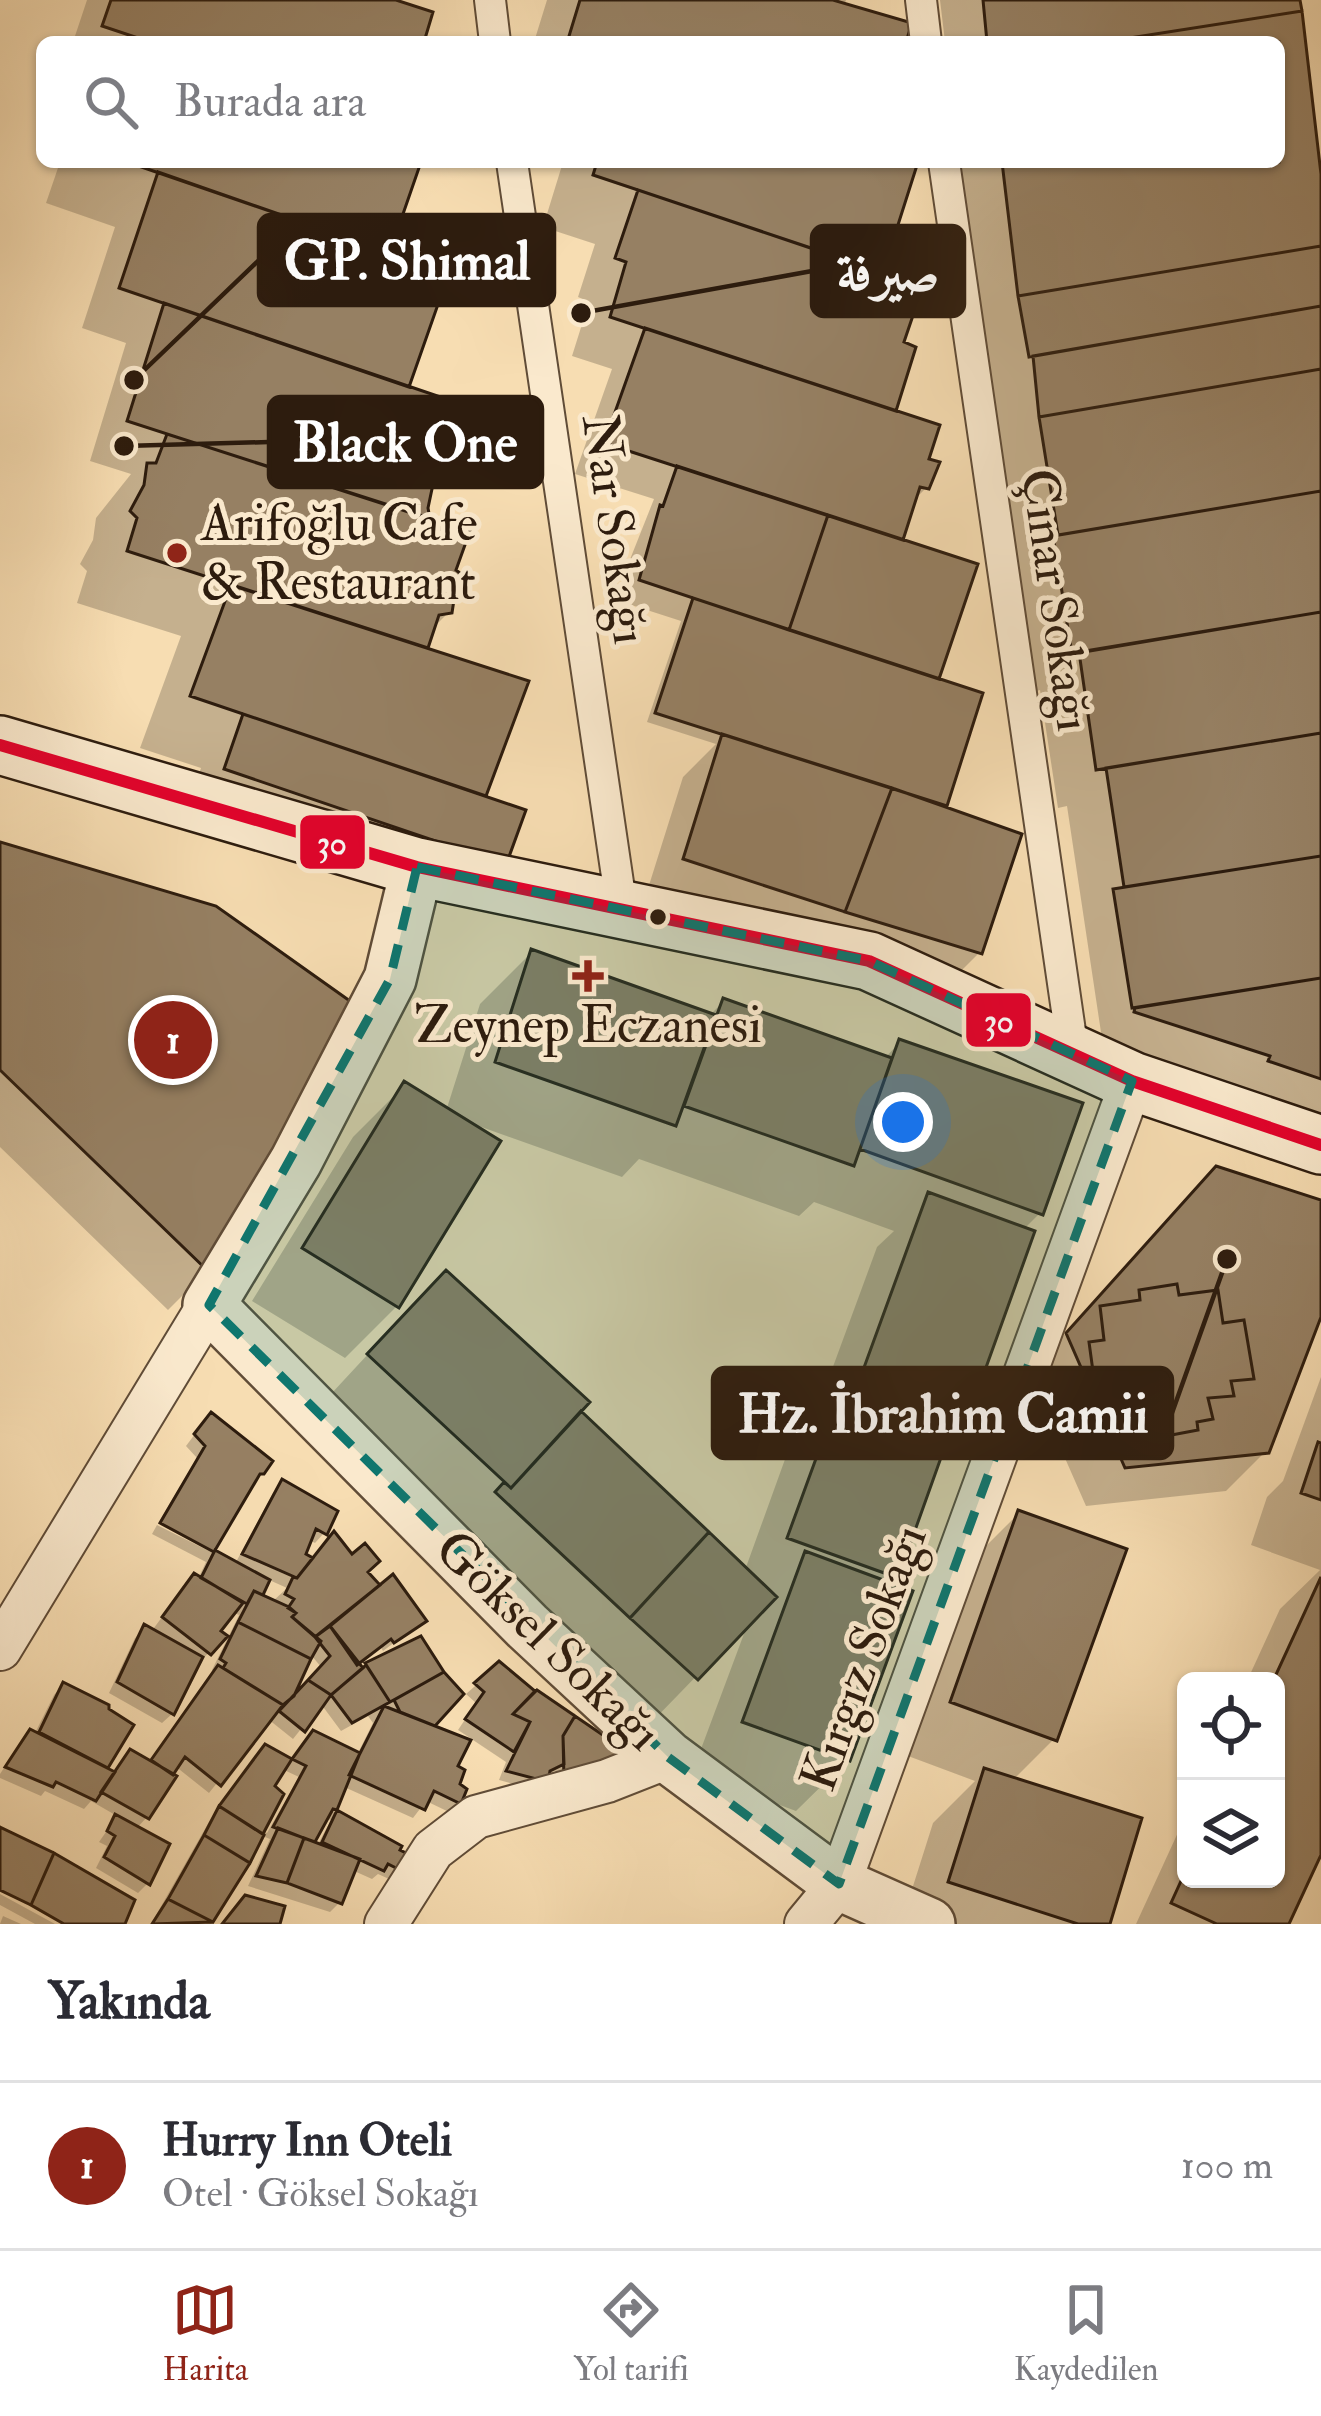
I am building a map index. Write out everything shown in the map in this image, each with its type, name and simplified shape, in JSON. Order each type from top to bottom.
[{"type":"main road","points":[[0,745],[417,867],[868,961],[1132,1081],[1321,1145]]},
{"type":"street","points":[[490,0],[494,36]]},
{"type":"street","points":[[921,0],[925,36]]},
{"type":"street","name":"Nar Sokağı","points":[[513,168],[622,910]]},
{"type":"street","name":"Çınar Sokağı","points":[[945,168],[1072,1052]]},
{"type":"street","points":[[0,1649],[296,1161],[390,979],[417,867]]},
{"type":"street","name":"Kırgız Sokağı","points":[[806,1924],[839,1884],[1132,1081]]},
{"type":"street","name":"Göksel Sokağı","points":[[209,1304],[527,1626],[668,1757],[839,1884],[929,1924]]},
{"type":"street","points":[[386,1924],[434,1850],[476,1817],[607,1781],[668,1757]]},
{"type":"highlighted area","points":[[417,867],[869,961],[1132,1081],[839,1884],[668,1757],[209,1305],[390,979]]},
{"type":"building","points":[[111,0],[396,0],[433,12],[426,36],[132,36],[102,26]]},
{"type":"building","points":[[580,0],[833,0],[912,23],[908,36],[569,36]]},
{"type":"building","points":[[983,0],[1300,0],[1302,11],[1142,36],[986,36]]},
{"type":"building","points":[[1302,11],[1321,174],[1321,246],[1018,296],[1003,168],[1285,168],[1285,36],[1142,36]]},
{"type":"building","points":[[144,168],[419,168],[394,240],[408,244],[403,257]]},
{"type":"building","points":[[595,168],[916,168],[883,272],[593,175]]},
{"type":"building","points":[[158,172],[449,273],[409,387],[119,288]]},
{"type":"building","points":[[638,190],[923,286],[904,342],[916,347],[896,411],[610,317],[626,262],[615,258]]},
{"type":"building","points":[[1321,246],[1321,306],[1029,357],[1018,296]]},
{"type":"building","points":[[164,303],[461,404],[432,489],[430,519],[127,421]]},
{"type":"building","points":[[1321,306],[1321,369],[1039,417],[1033,356]]},
{"type":"building","points":[[645,328],[940,425],[929,459],[940,462],[929,489],[920,487],[903,540],[604,443]]},
{"type":"building","points":[[1321,369],[1321,491],[1058,535],[1039,417]]},
{"type":"building","points":[[167,434],[470,531],[456,570],[465,577],[455,593],[452,613],[439,615],[428,648],[127,551],[137,518],[130,511],[144,485],[147,463],[156,463]]},
{"type":"building","points":[[677,466],[828,515],[789,630],[639,580],[660,505]]},
{"type":"building","points":[[1321,491],[1321,612],[1072,654],[1053,536]]},
{"type":"building","points":[[828,515],[978,564],[939,679],[789,630]]},
{"type":"building","points":[[231,585],[529,681],[486,796],[190,696]]},
{"type":"building","points":[[693,598],[983,693],[947,806],[655,713]]},
{"type":"building","points":[[1321,612],[1321,733],[1096,770],[1079,652]]},
{"type":"building","points":[[243,714],[526,810],[506,865],[224,769]]},
{"type":"building","points":[[1321,733],[1321,856],[1124,887],[1106,768]]},
{"type":"building","points":[[722,734],[892,788],[845,912],[683,859]]},
{"type":"building","points":[[892,788],[1022,834],[982,954],[845,912]]},
{"type":"building","points":[[0,842],[216,906],[364,1011],[210,1273],[0,1070]]},
{"type":"building","points":[[1321,856],[1321,978],[1132,1008],[1113,889]]},
{"type":"building","points":[[531,949],[716,1015],[676,1126],[495,1062]]},
{"type":"building","points":[[1321,978],[1321,1079],[1268,1061],[1270,1056],[1134,1012],[1135,1008]]},
{"type":"building","points":[[723,998],[892,1058],[854,1166],[684,1106]]},
{"type":"building","points":[[899,1039],[1083,1103],[1043,1215],[860,1149]]},
{"type":"building","points":[[404,1081],[501,1141],[399,1308],[302,1248]]},
{"type":"building","points":[[1216,1166],[1321,1200],[1321,1317],[1269,1453],[1125,1468],[1066,1333]]},
{"type":"building","points":[[928,1192],[1035,1231],[970,1412],[862,1373]]},
{"type":"building","points":[[446,1270],[590,1402],[511,1488],[367,1354]]},
{"type":"building","points":[[1177,1284],[1179,1295],[1218,1290],[1223,1323],[1244,1320],[1254,1379],[1231,1381],[1234,1396],[1208,1398],[1213,1419],[1197,1422],[1198,1430],[1161,1437],[1159,1428],[1118,1432],[1112,1399],[1097,1401],[1089,1342],[1104,1340],[1100,1306],[1140,1300],[1139,1290]]},
{"type":"building","points":[[848,1371],[958,1410],[898,1578],[787,1538]]},
{"type":"building","points":[[581,1411],[709,1532],[630,1618],[495,1492],[504,1482],[511,1488]]},
{"type":"building","points":[[211,1412],[273,1461],[260,1474],[214,1552],[160,1523],[205,1446],[194,1434]]},
{"type":"building","points":[[1321,1443],[1321,1500],[1301,1493]]},
{"type":"building","points":[[282,1479],[338,1511],[327,1535],[316,1529],[306,1554],[313,1558],[297,1578],[242,1554]]},
{"type":"building","points":[[1018,1510],[1127,1549],[1057,1741],[950,1702]]},
{"type":"building","points":[[334,1531],[352,1554],[365,1543],[380,1561],[368,1572],[380,1585],[315,1637],[292,1617],[296,1613],[288,1608],[294,1599],[285,1594],[293,1577],[297,1578]]},
{"type":"building","points":[[709,1532],[777,1597],[698,1680],[630,1618]]},
{"type":"building","points":[[215,1550],[270,1580],[263,1595],[254,1591],[247,1604],[201,1578]]},
{"type":"building","points":[[805,1551],[913,1591],[850,1761],[742,1722]]},
{"type":"building","points":[[194,1573],[243,1603],[221,1631],[228,1636],[211,1655],[162,1617]]},
{"type":"building","points":[[393,1574],[427,1621],[394,1643],[391,1639],[357,1665],[330,1626]]},
{"type":"building","points":[[1321,1577],[1321,1855],[1289,1924],[1217,1924],[1171,1903],[1178,1888],[1285,1888],[1285,1672],[1277,1672]]},
{"type":"building","points":[[254,1591],[289,1607],[296,1613],[292,1617],[321,1641],[311,1659],[238,1622]]},
{"type":"building","points":[[238,1622],[311,1659],[294,1696],[283,1705],[223,1668],[226,1663],[220,1659]]},
{"type":"building","points":[[144,1624],[203,1657],[174,1715],[117,1682]]},
{"type":"building","points":[[330,1626],[363,1668],[331,1695],[308,1680],[330,1656],[315,1637]]},
{"type":"building","points":[[421,1636],[444,1672],[390,1702],[365,1663]]},
{"type":"building","points":[[499,1661],[535,1691],[513,1714],[530,1722],[514,1752],[465,1719],[484,1692],[474,1683]]},
{"type":"building","points":[[218,1665],[283,1705],[221,1786],[185,1757],[173,1775],[151,1760]]},
{"type":"building","points":[[366,1665],[390,1702],[352,1723],[331,1695]]},
{"type":"building","points":[[444,1672],[464,1694],[435,1726],[400,1712],[394,1700]]},
{"type":"building","points":[[308,1680],[331,1695],[305,1732],[279,1711]]},
{"type":"building","points":[[63,1682],[109,1705],[134,1725],[108,1768],[39,1732]]},
{"type":"building","points":[[537,1690],[575,1716],[563,1736],[564,1764],[550,1771],[548,1782],[506,1771],[530,1722],[513,1714]]},
{"type":"building","points":[[384,1706],[471,1740],[458,1766],[465,1770],[460,1784],[467,1789],[461,1804],[434,1791],[425,1810],[349,1775]]},
{"type":"building","points":[[575,1716],[613,1742],[620,1766],[564,1780],[563,1736]]},
{"type":"building","points":[[30,1729],[115,1772],[96,1801],[56,1782],[53,1787],[5,1767]]},
{"type":"building","points":[[313,1730],[360,1753],[337,1810],[333,1809],[315,1842],[273,1827],[306,1766],[292,1759]]},
{"type":"building","points":[[265,1744],[292,1759],[275,1786],[284,1794],[263,1834],[219,1806]]},
{"type":"building","points":[[130,1749],[177,1776],[149,1819],[101,1792]]},
{"type":"building","points":[[984,1768],[1142,1818],[1110,1924],[1078,1924],[948,1882]]},
{"type":"building","points":[[219,1806],[264,1835],[250,1863],[204,1835]]},
{"type":"building","points":[[337,1810],[402,1846],[400,1850],[410,1855],[402,1871],[388,1864],[384,1871],[322,1842]]},
{"type":"building","points":[[115,1814],[170,1844],[150,1885],[104,1857],[115,1836],[107,1831]]},
{"type":"building","points":[[0,1827],[54,1853],[31,1905],[0,1890]]},
{"type":"building","points":[[278,1828],[304,1838],[287,1883],[256,1876]]},
{"type":"building","points":[[204,1835],[250,1863],[213,1922],[168,1899]]},
{"type":"building","points":[[304,1838],[360,1859],[342,1904],[287,1883]]},
{"type":"building","points":[[54,1853],[135,1900],[125,1924],[64,1924],[31,1905]]},
{"type":"building","points":[[245,1895],[285,1906],[280,1924],[222,1924]]},
{"type":"building","points":[[168,1899],[213,1922],[152,1924]]},
{"type":"transit line","name":"30","points":[[0,745],[417,867],[869,961],[1132,1081],[1321,1145]]},
{"type":"place","name":"صيرفة","points":[[581,313]]},
{"type":"place","name":"GP. Shimal","points":[[134,380]]},
{"type":"place","name":"Black One","points":[[124,446]]},
{"type":"place","name":"Arifoğlu Cafe & Restaurant","points":[[177,553]]},
{"type":"place","name":"Zeynep Eczanesi","points":[[588,976]]},
{"type":"place","name":"Hurry Inn Oteli","points":[[173,1040]]},
{"type":"place","name":"Hz. İbrahim Camii","points":[[1227,1259]]}]
